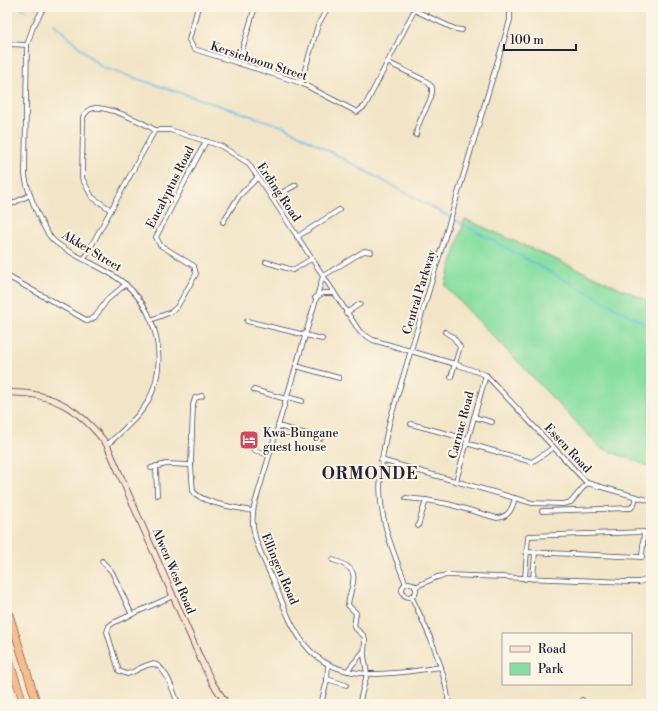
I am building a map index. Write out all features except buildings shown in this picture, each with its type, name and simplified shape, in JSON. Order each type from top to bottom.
[{"type":"highway","points":[[7,607],[37,704]]},
{"type":"highway","points":[[7,654],[24,704]]},
{"type":"street","name":"Akker Street","points":[[44,7],[33,27],[27,45],[25,174],[30,195],[52,238],[126,284],[141,303],[151,320],[159,354],[160,361],[155,382],[142,409],[107,445]]},
{"type":"street","name":"Kersieboom Street","points":[[198,7],[189,40],[191,46],[197,51],[301,83],[355,111],[359,111],[365,106],[415,9]]},
{"type":"street","points":[[238,63],[255,7]]},
{"type":"street","points":[[301,83],[318,25],[328,7]]},
{"type":"street","name":"Central Parkway","points":[[406,584],[390,546],[383,519],[379,494],[381,460],[390,420],[510,20],[510,12],[507,7]]},
{"type":"street","points":[[415,9],[455,29],[462,30]]},
{"type":"street","points":[[7,44],[27,45]]},
{"type":"street","points":[[387,62],[426,81],[432,87],[431,96],[417,126],[416,135]]},
{"type":"street","points":[[84,259],[111,210],[155,130],[138,119],[97,108],[90,110],[82,117],[82,178],[92,197],[111,210]]},
{"type":"street","name":"Erding Road","points":[[155,130],[170,130],[222,146],[248,163],[360,332],[366,337],[411,351]]},
{"type":"street","name":"Eucalyptus Road","points":[[151,320],[171,312],[177,307],[196,274],[194,266],[160,245],[156,237],[206,141]]},
{"type":"street","points":[[224,222],[239,196],[258,177]]},
{"type":"street","points":[[272,198],[296,185]]},
{"type":"street","points":[[7,206],[30,195]]},
{"type":"street","points":[[297,236],[339,210]]},
{"type":"street","points":[[323,276],[364,251],[371,252]]},
{"type":"street","points":[[266,262],[293,270],[311,259]]},
{"type":"street","points":[[7,276],[88,321],[95,317],[107,300],[126,284]]},
{"type":"street","name":"Ellingen Road","points":[[323,276],[315,298],[287,398],[252,511],[252,527],[256,540],[296,632],[310,651],[328,664],[348,671],[367,674],[388,674],[441,667]]},
{"type":"street","points":[[315,298],[323,293],[334,293]]},
{"type":"street","points":[[346,313],[360,304]]},
{"type":"street","points":[[247,321],[322,339]]},
{"type":"street","points":[[445,332],[453,337],[459,345],[460,350],[451,377]]},
{"type":"street","name":"Essen Road","points":[[381,460],[538,504],[569,502],[573,500],[587,483],[486,375],[411,351]]},
{"type":"street","points":[[296,366],[339,378]]},
{"type":"street","name":"Carnac Road","points":[[456,481],[486,375]]},
{"type":"street","points":[[254,390],[302,401]]},
{"type":"street","name":"Alwen West Road","points":[[7,393],[32,394],[60,403],[75,411],[90,424],[107,445],[209,678],[227,704]]},
{"type":"street","points":[[202,396],[195,398],[193,405],[191,465],[192,488],[194,494],[213,502],[252,511]]},
{"type":"street","points":[[474,417],[492,422]]},
{"type":"street","points":[[411,424],[532,462],[553,448]]},
{"type":"street","points":[[278,426],[321,438]]},
{"type":"street","points":[[254,450],[269,455]]},
{"type":"street","points":[[151,468],[166,464],[191,465]]},
{"type":"street","points":[[156,466],[157,495]]},
{"type":"street","points":[[587,483],[651,501]]},
{"type":"street","points":[[542,511],[630,508],[633,506],[636,497]]},
{"type":"street","points":[[406,498],[448,504],[497,518],[504,517],[509,513],[514,498]]},
{"type":"street","points":[[418,526],[426,500]]},
{"type":"street","points":[[526,552],[642,557],[644,532],[528,536],[526,552],[526,579]]},
{"type":"street","points":[[533,579],[535,552]]},
{"type":"street","points":[[333,560],[347,565],[351,570],[354,581],[348,605],[356,613],[354,627],[365,638],[364,652],[367,674],[359,704]]},
{"type":"street","points":[[102,561],[112,572],[131,613]]},
{"type":"street","points":[[415,587],[437,577],[447,575],[639,582],[651,578]]},
{"type":"street","points":[[411,596],[407,596],[403,593],[402,589],[406,584],[410,583],[415,587]]},
{"type":"street","points":[[411,596],[415,591],[415,587]]},
{"type":"street","points":[[173,596],[131,613],[110,625],[108,630],[117,668],[122,673],[127,674],[149,665],[160,667],[165,672],[178,704]]},
{"type":"street","points":[[411,596],[432,640],[441,667],[449,704]]},
{"type":"street","points":[[348,671],[364,652]]},
{"type":"street","points":[[320,704],[327,680],[328,664]]},
{"type":"street","points":[[327,680],[346,685]]},
{"type":"green space","points":[[465,219],[651,302],[651,467],[601,448],[445,286]]},
{"type":"waterway","points":[[19,7],[25,10]]},
{"type":"waterway","points":[[53,23],[101,67],[285,127],[651,327]]},
{"type":"place","name":"Kwa-Bungane guest house","points":[[249,440]]},
{"type":"district","name":"ORMONDE","points":[[370,473]]}]
